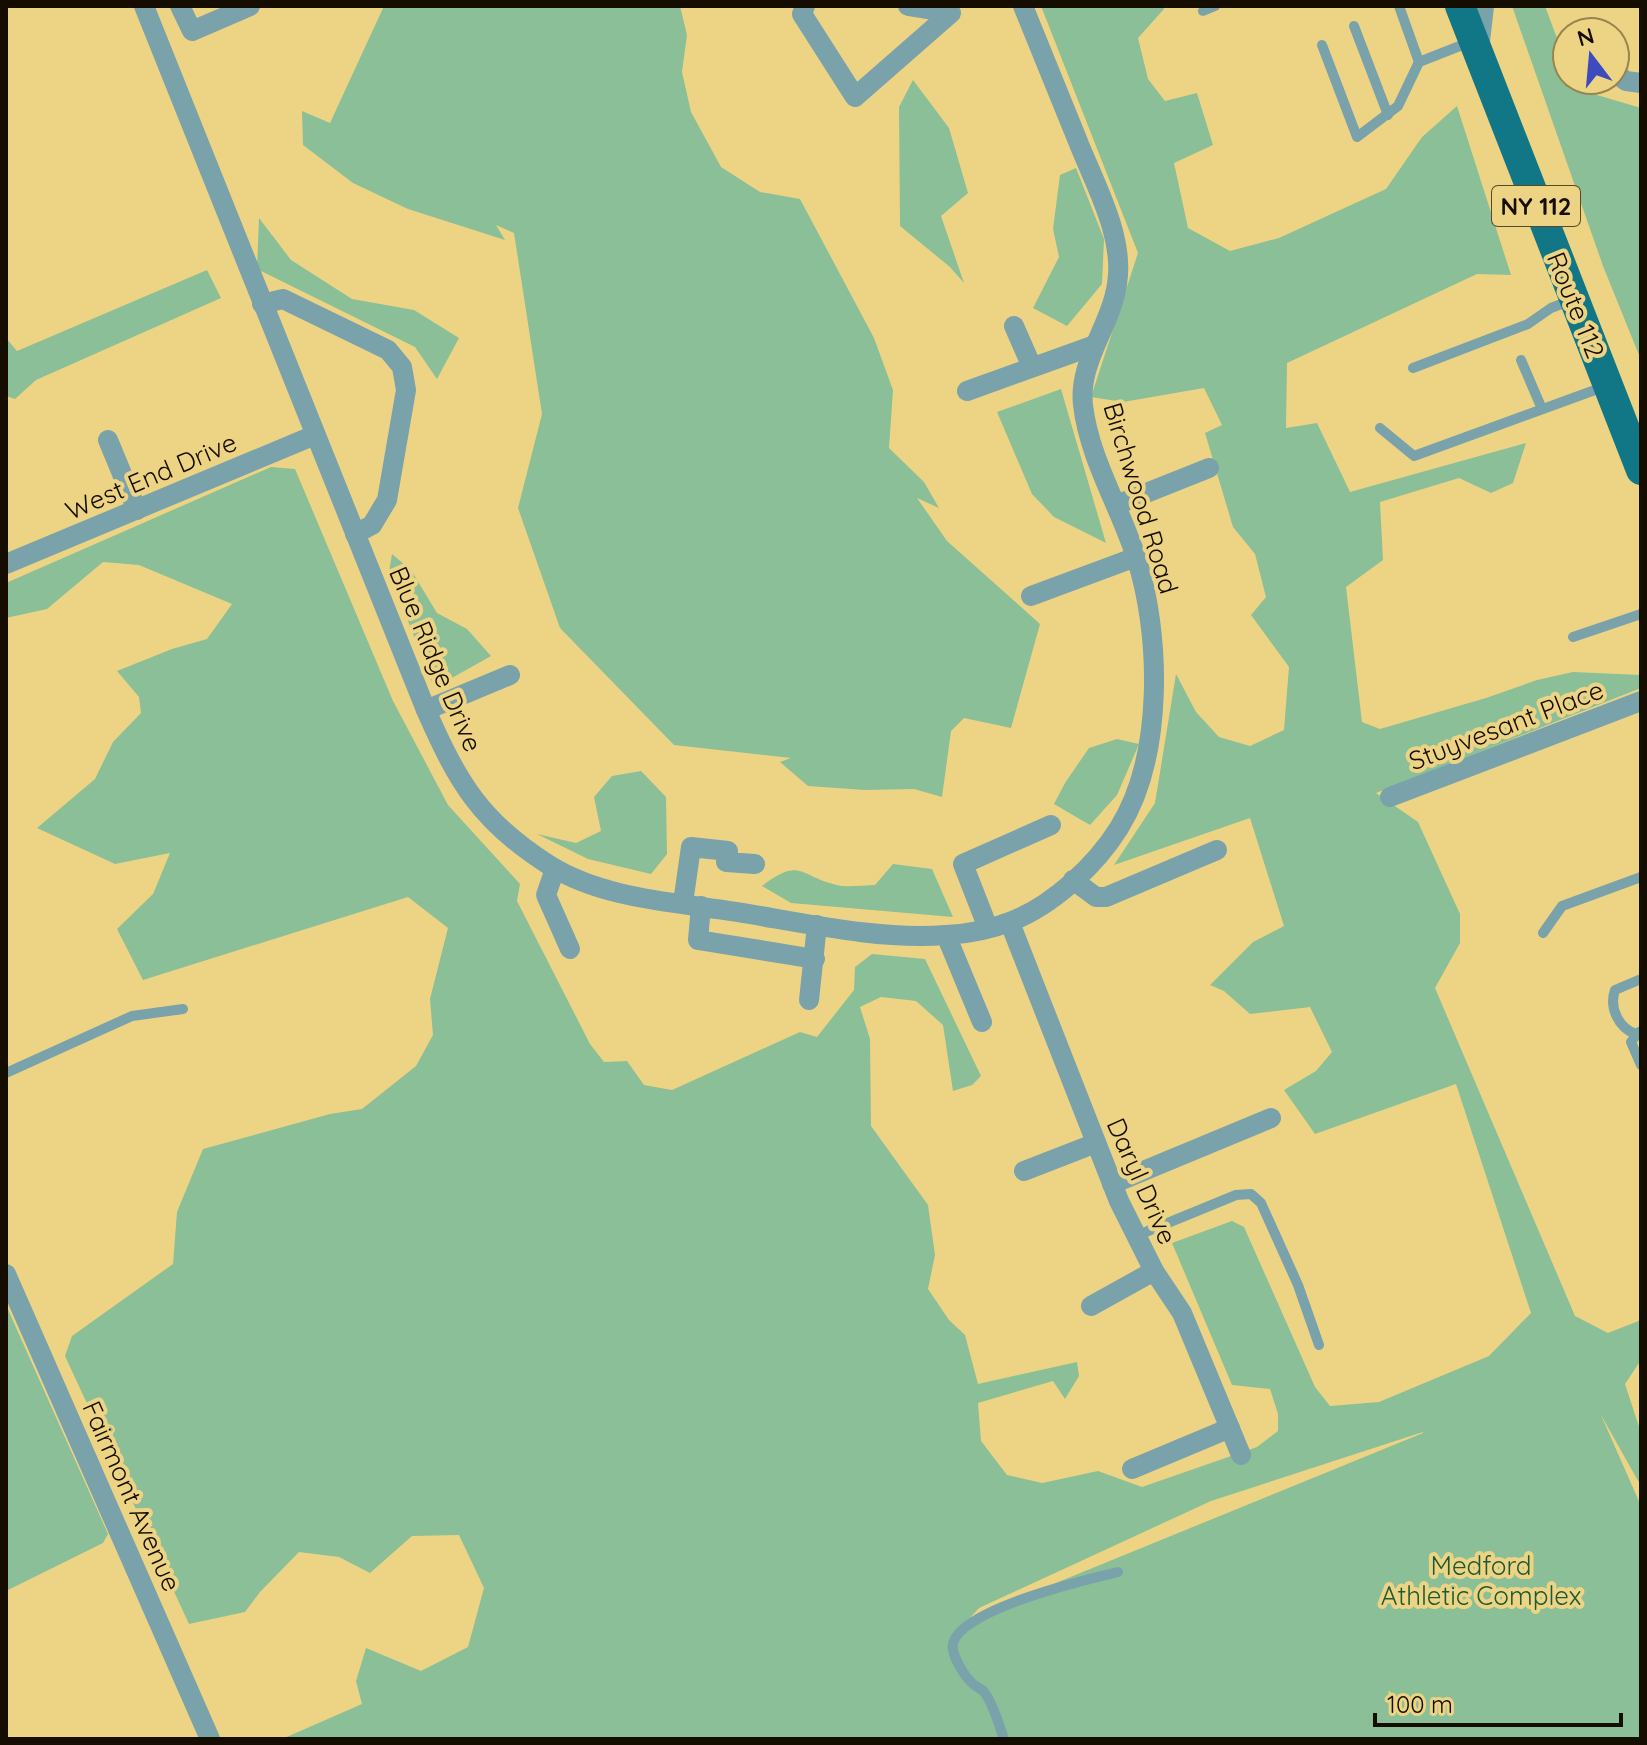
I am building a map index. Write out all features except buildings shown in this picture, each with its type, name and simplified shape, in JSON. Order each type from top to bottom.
[{"type":"main road","name":"Route 112","points":[[1460,6],[1641,470]]},
{"type":"street","name":"Blue Ridge Drive","points":[[144,6],[426,710],[449,763],[478,807],[516,843],[555,869],[596,886],[645,898],[893,934],[946,935],[1010,923]]},
{"type":"street","points":[[180,6],[192,31],[250,6]]},
{"type":"street","points":[[805,6],[802,14],[855,97],[960,10]]},
{"type":"street","points":[[908,6],[960,10]]},
{"type":"street","name":"Birchwood Road","points":[[1010,923],[1030,913],[1073,880],[1120,827],[1137,787],[1149,743],[1155,659],[1149,607],[1136,557],[1093,445],[1083,408],[1085,375],[1117,284],[1117,256],[1101,200],[1023,6]]},
{"type":"street","points":[[1476,47],[1484,6]]},
{"type":"street","points":[[262,304],[283,299],[388,350],[402,367],[406,390],[387,500],[372,525],[355,534]]},
{"type":"street","points":[[1014,326],[1032,367]]},
{"type":"street","points":[[967,391],[1095,345]]},
{"type":"street","name":"West End Drive","points":[[6,564],[315,435]]},
{"type":"street","points":[[108,440],[137,510]]},
{"type":"street","points":[[1116,505],[1209,468]]},
{"type":"street","points":[[1031,596],[1136,557]]},
{"type":"street","points":[[426,710],[510,675]]},
{"type":"street","name":"Stuyvesant Place","points":[[1390,797],[1641,701]]},
{"type":"street","points":[[988,928],[963,864],[1051,825]]},
{"type":"street","points":[[755,864],[726,862],[728,851],[691,847],[692,905],[698,940],[815,959]]},
{"type":"street","points":[[1073,880],[1096,897],[1106,897],[1217,850]]},
{"type":"street","points":[[555,869],[546,895],[570,949]]},
{"type":"street","name":"Daryl Drive","points":[[1010,923],[1112,1184],[1154,1271],[1182,1313],[1241,1455]]},
{"type":"street","points":[[809,1000],[817,925]]},
{"type":"street","points":[[946,935],[982,1022]]},
{"type":"street","points":[[1112,1184],[1271,1118]]},
{"type":"street","points":[[1024,1171],[1096,1143]]},
{"type":"street","points":[[1091,1306],[1154,1271]]},
{"type":"street","name":"Fairmont Avenue","points":[[6,1274],[210,1739]]},
{"type":"street","points":[[1132,1469],[1230,1428]]},
{"type":"lane","points":[[1203,11],[1215,6]]},
{"type":"lane","points":[[1322,45],[1357,137],[1398,106],[1419,62],[1399,6]]},
{"type":"lane","points":[[1354,26],[1388,115]]},
{"type":"lane","points":[[1419,62],[1476,47]]},
{"type":"lane","points":[[1413,368],[1528,324],[1551,308],[1574,299]]},
{"type":"lane","points":[[1521,360],[1542,409]]},
{"type":"lane","points":[[1380,428],[1414,456],[1608,385]]},
{"type":"lane","points":[[1573,637],[1641,614]]},
{"type":"lane","points":[[1543,933],[1562,906],[1641,877]]},
{"type":"lane","points":[[1641,979],[1615,990],[1611,1000],[1617,1017],[1627,1031],[1638,1032],[1631,1042],[1641,1065]]},
{"type":"lane","points":[[6,1073],[132,1016],[183,1009]]},
{"type":"lane","points":[[1136,1236],[1236,1195],[1251,1194],[1261,1203],[1298,1285],[1319,1345]]},
{"type":"lane","points":[[1004,1739],[985,1691],[971,1683],[959,1663],[952,1648],[954,1636],[964,1625],[1009,1604],[1069,1583],[1118,1572]]},
{"type":"green space","points":[[384,6],[680,6],[687,35],[682,72],[691,112],[721,167],[760,192],[800,199],[874,338],[893,390],[889,448],[924,482],[939,508],[917,498],[947,541],[1040,624],[1011,728],[964,718],[951,731],[942,797],[914,789],[808,786],[780,762],[791,758],[674,745],[560,628],[518,508],[542,414],[514,233],[496,225],[505,240],[408,209],[353,183],[303,145],[302,111],[330,123]]},
{"type":"green space","name":"Medford Athletic Complex","points":[[1041,6],[1163,6],[1164,9],[1138,38],[1148,79],[1165,101],[1197,93],[1213,145],[1174,163],[1188,228],[1230,251],[1279,238],[1386,189],[1422,137],[1457,106],[1511,275],[1477,274],[1287,363],[1286,428],[1317,423],[1350,492],[1526,443],[1513,483],[1491,493],[1459,478],[1380,502],[1383,560],[1346,587],[1362,722],[1380,729],[1537,680],[1573,672],[1641,675],[1641,688],[1376,793],[1418,822],[1460,914],[1460,943],[1435,988],[1575,1316],[1608,1333],[1641,1320],[1641,1360],[1625,1384],[1641,1433],[1641,1486],[1601,1415],[1641,1506],[1641,1739],[282,1739],[362,1704],[356,1681],[366,1648],[421,1671],[468,1647],[484,1588],[459,1535],[412,1536],[370,1573],[339,1557],[299,1552],[245,1612],[189,1624],[65,1356],[72,1336],[173,1264],[177,1212],[203,1149],[330,1114],[362,1109],[416,1066],[433,1035],[430,999],[448,928],[408,897],[143,980],[117,929],[153,894],[170,853],[115,864],[37,828],[95,779],[113,742],[141,713],[139,697],[117,671],[207,639],[232,604],[139,565],[103,562],[47,609],[6,618],[6,583],[271,467],[295,469],[393,701],[448,805],[520,884],[517,901],[590,1044],[604,1062],[627,1061],[644,1085],[672,1090],[800,1032],[817,1037],[854,990],[855,967],[872,954],[925,959],[981,1076],[972,1085],[953,1091],[943,1025],[916,1001],[881,997],[860,1007],[870,1039],[871,1126],[928,1205],[935,1255],[928,1289],[949,1320],[965,1335],[978,1384],[1077,1362],[1079,1376],[1065,1399],[1053,1381],[978,1403],[981,1441],[1007,1475],[1042,1483],[1098,1471],[1142,1487],[1257,1447],[1278,1431],[1278,1414],[1270,1389],[1232,1385],[1172,1243],[1232,1221],[1244,1227],[1315,1387],[1330,1406],[1379,1402],[1489,1356],[1531,1313],[1456,1084],[1315,1134],[1284,1090],[1316,1071],[1332,1052],[1310,1007],[1250,1014],[1224,991],[1210,985],[1253,942],[1284,926],[1250,818],[1114,865],[1155,803],[1176,674],[1196,712],[1219,737],[1250,746],[1284,730],[1289,667],[1251,615],[1266,597],[1255,554],[1233,527],[1205,433],[1222,425],[1204,388],[1123,402],[1091,397],[1138,253]],"holes":[[[1423,1433],[970,1618],[979,1608],[1211,1501]]]},
{"type":"green space","points":[[1512,6],[1545,6],[1551,22],[1551,96],[1600,96],[1641,108],[1641,360],[1603,266]]},
{"type":"green space","points":[[913,80],[949,128],[968,193],[941,216],[964,283],[950,267],[900,226],[899,107]]},
{"type":"green space","points":[[1076,168],[1104,239],[1102,284],[1067,326],[1033,308],[1059,257],[1053,229],[1060,175]]},
{"type":"green space","points":[[259,218],[291,260],[352,299],[414,310],[459,338],[437,379],[415,347],[257,269]]},
{"type":"green space","points":[[207,270],[221,298],[36,380],[15,399],[6,396],[6,338],[17,351]]},
{"type":"green space","points":[[1061,389],[1106,543],[1054,517],[1032,494],[997,412]]},
{"type":"green space","points":[[392,554],[411,570],[437,613],[467,629],[491,656],[434,688],[389,572]]},
{"type":"green space","points":[[1117,739],[1139,744],[1117,795],[1090,825],[1054,804],[1089,748]]},
{"type":"green space","points":[[641,771],[666,797],[667,854],[651,874],[588,859],[537,834],[576,843],[601,831],[594,797],[612,776]]},
{"type":"green space","points":[[893,864],[932,869],[953,917],[791,903],[762,886],[793,870],[841,886],[875,885]]},
{"type":"green space","points":[[6,1305],[108,1534],[103,1543],[6,1591]]}]
